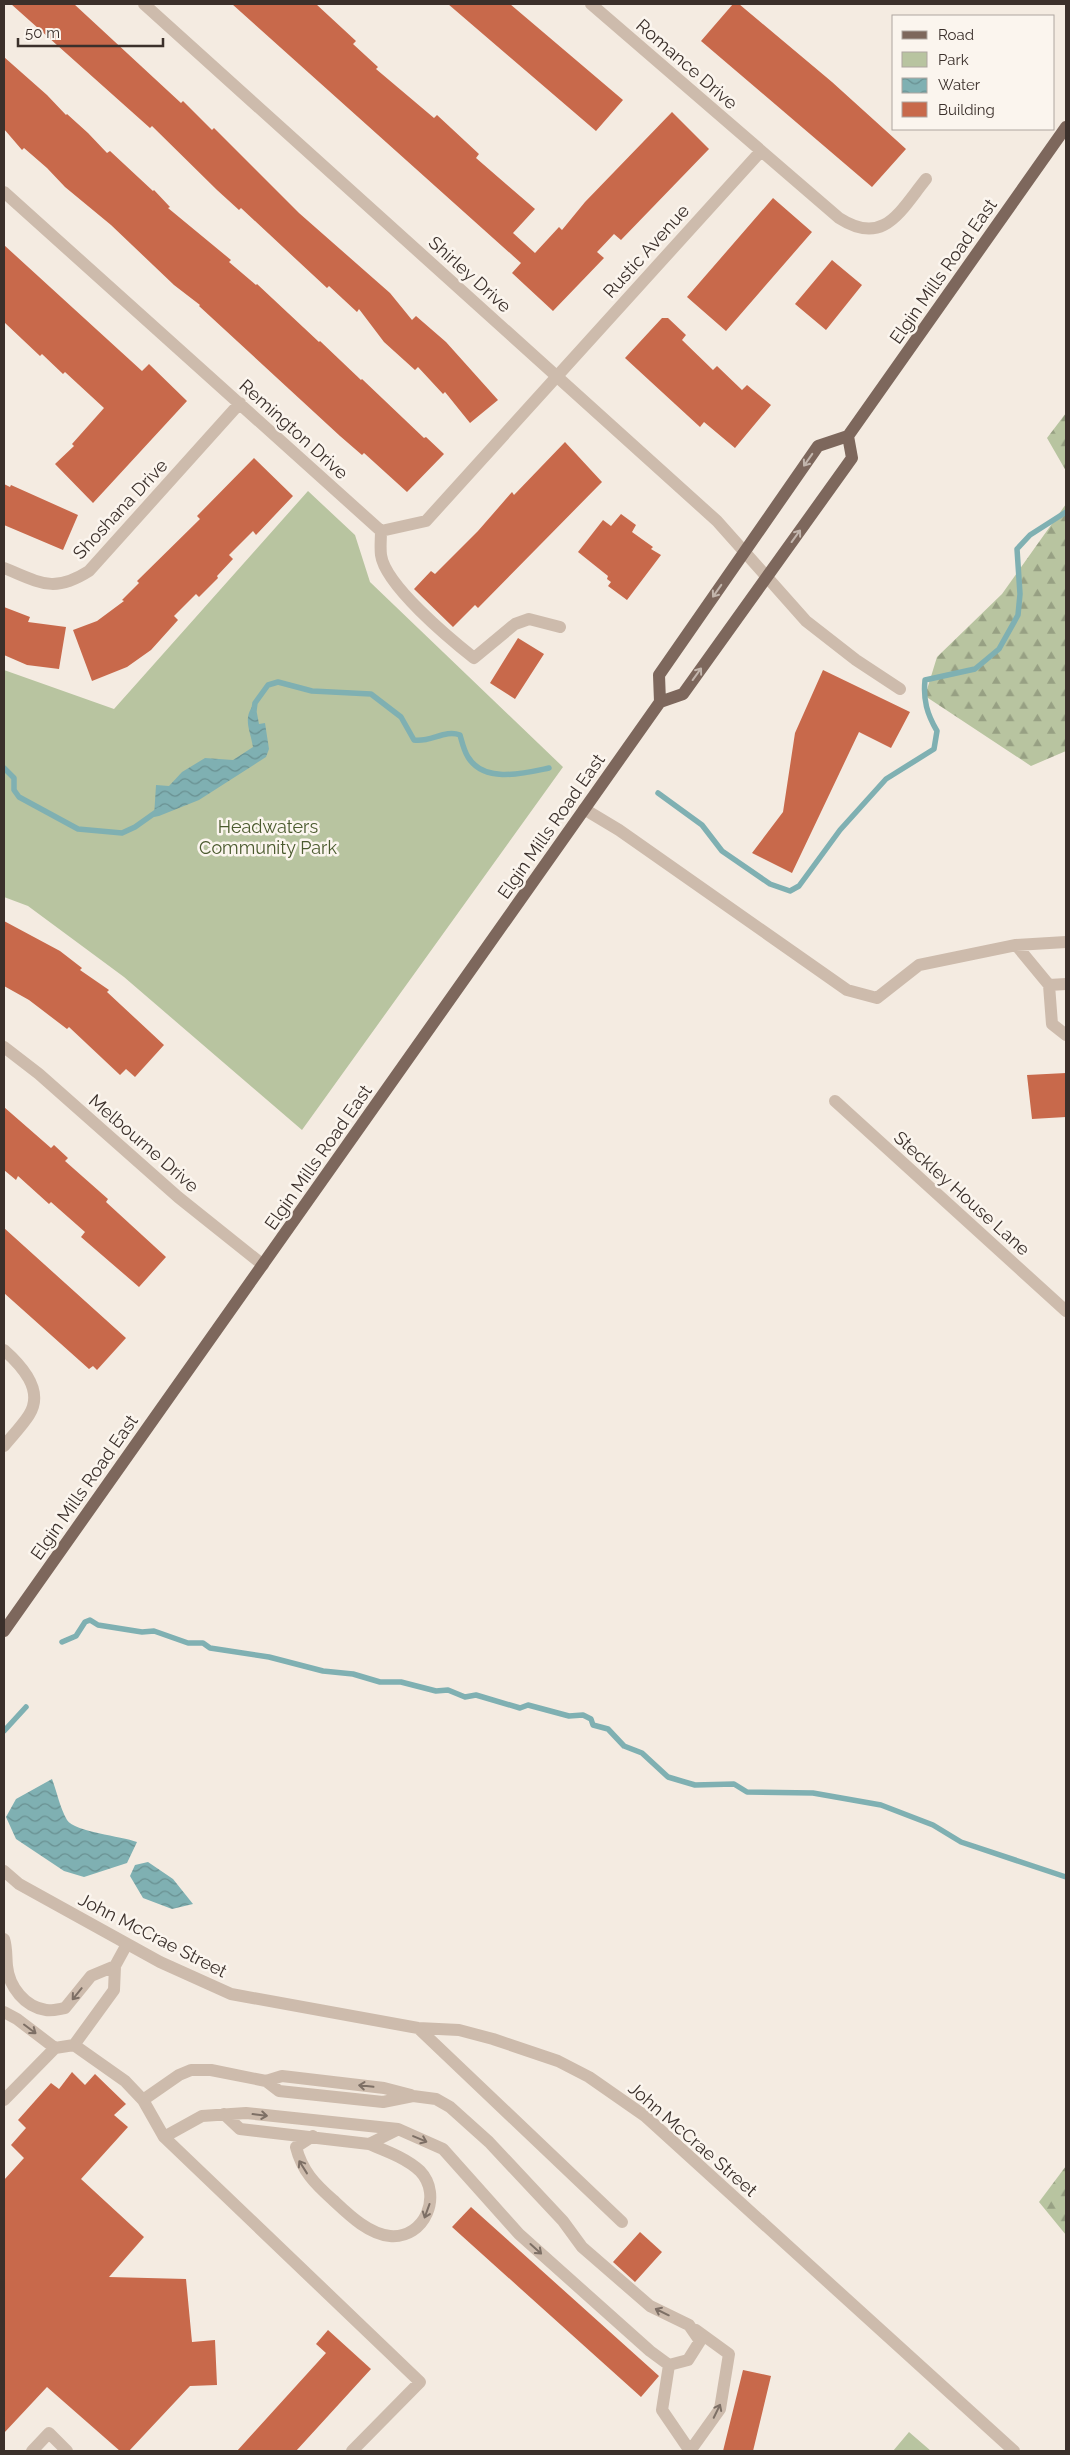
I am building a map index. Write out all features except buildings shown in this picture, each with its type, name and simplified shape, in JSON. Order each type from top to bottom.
[{"type":"main road","name":"Elgin Mills Road East","points":[[848,436],[1066,127]]},
{"type":"main road","points":[[848,436],[852,458],[682,694],[660,702],[659,675],[818,446],[848,436]]},
{"type":"main road","name":"Elgin Mills Road East","points":[[4,1631],[660,702]]},
{"type":"street","name":"Shirley Drive","points":[[144,4],[717,521],[768,576],[783,597],[806,621],[856,660],[900,689]]},
{"type":"street","name":"Romance Drive","points":[[590,4],[839,218],[854,228],[871,230],[893,220],[926,179]]},
{"type":"street","name":"Rustic Avenue","points":[[558,377],[761,151]]},
{"type":"street","name":"Remington Drive","points":[[4,192],[381,531]]},
{"type":"street","points":[[558,377],[426,521],[381,531],[381,556],[394,582],[446,637],[474,658],[515,624],[529,619],[560,627]]},
{"type":"street","name":"Shoshana Drive","points":[[4,568],[46,584],[61,585],[89,571],[240,404]]},
{"type":"street","points":[[584,809],[619,830],[847,990],[877,998],[919,965],[1016,946],[1066,942]]},
{"type":"street","points":[[1016,946],[1050,985],[1052,1024],[1066,1035]]},
{"type":"street","points":[[1050,985],[1066,984]]},
{"type":"street","name":"Melbourne Drive","points":[[4,1046],[39,1074],[178,1197],[263,1265]]},
{"type":"street","name":"Steckley House Lane","points":[[835,1101],[1066,1311]]},
{"type":"street","points":[[4,1350],[24,1370],[30,1380],[33,1396],[30,1413],[4,1446]]},
{"type":"street","name":"John McCrae Street","points":[[4,1871],[20,1884],[127,1944],[231,1994],[418,2028],[459,2030],[526,2048],[573,2069],[618,2096],[646,2116],[1014,2451]]},
{"type":"street","points":[[4,1939],[7,1968],[12,1986],[28,2005],[48,2011],[65,2008],[91,1976],[115,1966]]},
{"type":"street","points":[[74,2045],[114,1990],[115,1966],[127,1944]]},
{"type":"street","points":[[4,2012],[17,2019],[55,2048]]},
{"type":"street","points":[[418,2028],[622,2222]]},
{"type":"street","points":[[4,2100],[55,2048],[74,2045],[125,2080],[143,2100],[164,2137],[420,2382],[352,2451]]},
{"type":"street","points":[[143,2100],[179,2075],[191,2070],[211,2070],[266,2081],[282,2076],[384,2088],[413,2096],[436,2099],[450,2107],[496,2150],[563,2221],[582,2248],[650,2306],[689,2325],[729,2354],[720,2409],[690,2451],[662,2410],[669,2365]]},
{"type":"street","points":[[164,2137],[202,2116],[246,2113],[398,2129],[443,2149],[519,2234],[650,2352],[669,2365],[688,2360],[700,2342],[689,2325]]},
{"type":"street","points":[[224,2114],[240,2129],[313,2136],[369,2144],[401,2158],[419,2171],[427,2181],[431,2194],[430,2207],[425,2219],[416,2229],[404,2235],[391,2236],[379,2234],[350,2216],[320,2188],[300,2165],[296,2148],[313,2136]]},
{"type":"street","points":[[369,2144],[398,2129]]},
{"type":"street","points":[[32,2451],[48,2433],[68,2451]]},
{"type":"green space","points":[[1066,413],[1066,471],[1047,438]]},
{"type":"green space","name":"Headwaters Community Park","points":[[308,491],[355,535],[370,582],[563,767],[302,1130],[124,977],[28,906],[4,897],[4,670],[114,709]]},
{"type":"green space","points":[[1066,504],[1066,751],[1031,766],[925,696],[937,657],[1002,594]]},
{"type":"green space","points":[[1066,2166],[1066,2235],[1039,2202]]},
{"type":"green space","points":[[909,2432],[931,2451],[893,2451]]},
{"type":"water","points":[[255,703],[259,724],[265,723],[269,749],[266,757],[199,800],[154,817],[156,785],[169,786],[182,772],[205,758],[233,760],[253,747],[248,719],[251,708]]},
{"type":"water","points":[[52,1779],[60,1805],[67,1820],[72,1824],[88,1831],[137,1842],[127,1863],[84,1877],[64,1871],[16,1839],[6,1817],[16,1799]]},
{"type":"water","points":[[148,1862],[173,1879],[193,1904],[172,1909],[143,1898],[130,1876],[135,1865]]},
{"type":"waterway","points":[[658,793],[702,825],[722,851],[770,884],[790,891],[799,886],[840,830],[886,779],[934,749],[937,731],[926,707],[925,680],[975,669],[999,649],[1018,615],[1020,594],[1017,549],[1030,535],[1066,512]]},
{"type":"waterway","points":[[254,710],[255,703],[268,685],[278,682],[312,691],[371,694],[401,717],[414,740],[426,740],[449,734],[460,735],[468,757],[484,771],[494,774],[517,774],[549,768]]},
{"type":"waterway","points":[[4,768],[14,778],[14,790],[19,797],[78,829],[122,833],[135,827],[159,810]]},
{"type":"waterway","points":[[62,1642],[76,1636],[85,1622],[90,1620],[98,1625],[142,1632],[154,1631],[188,1643],[203,1643],[210,1648],[269,1657],[323,1671],[353,1674],[380,1682],[401,1682],[436,1691],[448,1690],[465,1697],[476,1695],[520,1708],[528,1705],[569,1716],[583,1715],[591,1719],[593,1725],[608,1729],[624,1746],[642,1753],[668,1777],[695,1785],[734,1784],[747,1792],[813,1793],[881,1805],[933,1825],[961,1842],[1066,1877]]},
{"type":"waterway","points":[[4,1731],[26,1707]]}]
